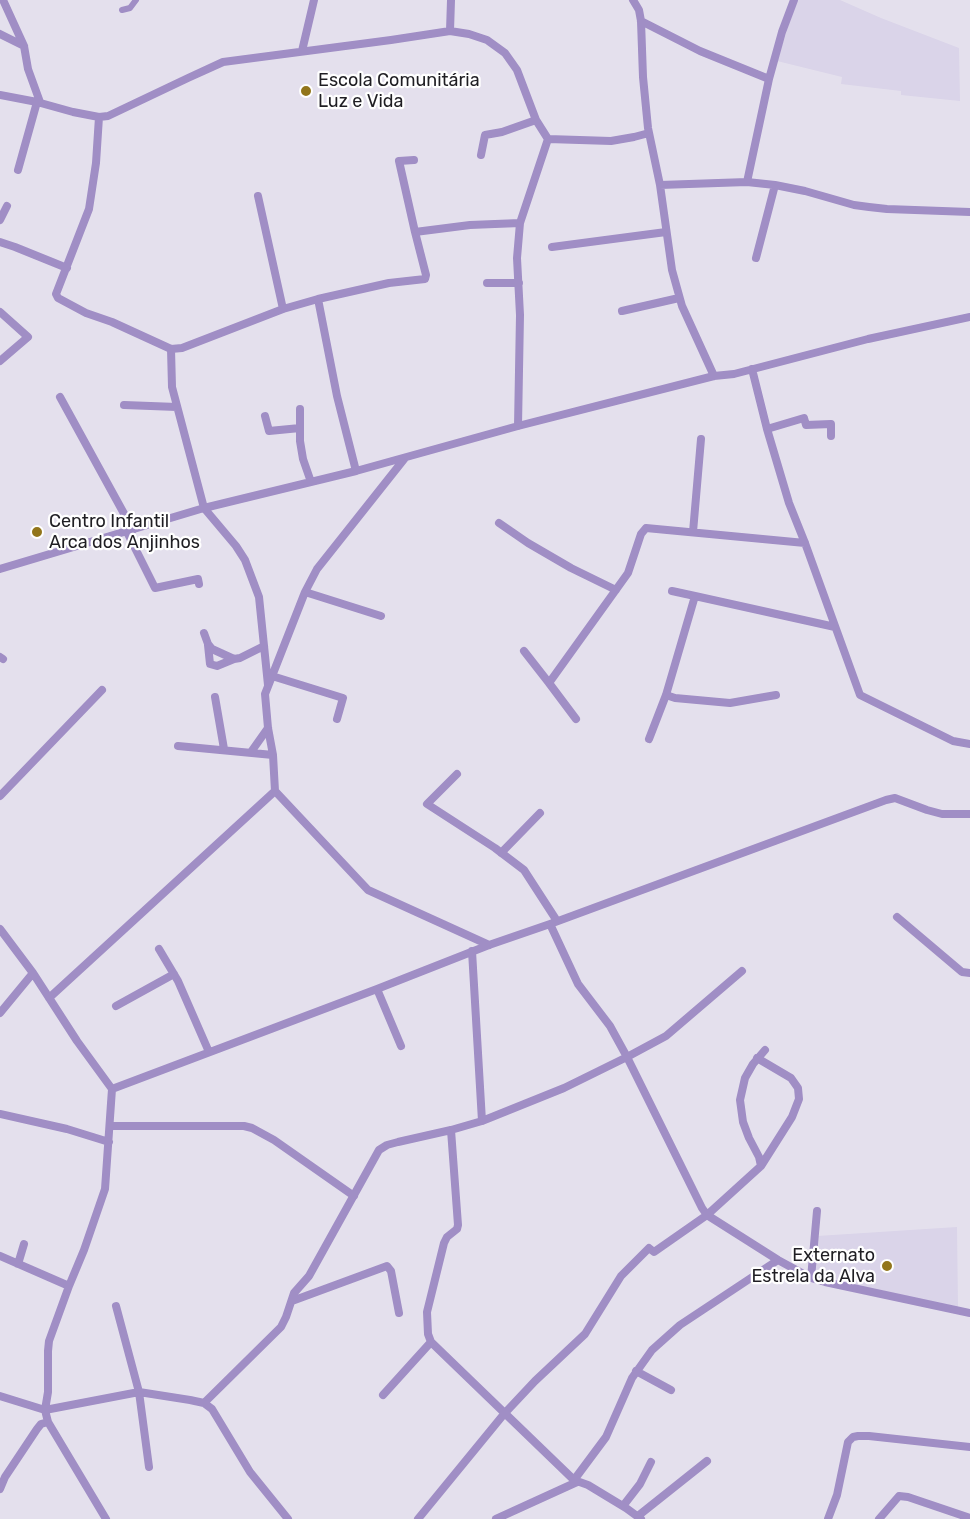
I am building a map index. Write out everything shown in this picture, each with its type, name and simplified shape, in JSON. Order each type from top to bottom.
[{"type":"street","points":[[3,0],[24,46],[38,102],[18,170]]},
{"type":"street","points":[[122,10],[130,8],[136,0]]},
{"type":"street","points":[[302,51],[314,0]]},
{"type":"street","points":[[450,31],[451,0]]},
{"type":"street","points":[[633,0],[639,10],[641,21],[643,77],[649,133],[660,185],[672,270],[679,298],[714,376]]},
{"type":"street","points":[[747,182],[782,32],[794,0]]},
{"type":"street","points":[[641,21],[700,51],[770,79]]},
{"type":"street","points":[[0,95],[99,117],[108,116],[223,62],[450,31],[487,40],[505,53],[517,70],[536,120],[548,139]]},
{"type":"street","points":[[0,34],[24,46]]},
{"type":"street","points":[[99,117],[96,163],[89,209],[56,294],[58,298],[86,313],[112,322],[171,349],[182,348],[282,309],[389,284],[426,279],[399,161],[414,159]]},
{"type":"street","points":[[481,155],[485,135],[502,132],[536,120]]},
{"type":"street","points":[[548,139],[611,141],[649,133]]},
{"type":"street","points":[[518,426],[520,315],[517,258],[520,223],[548,139]]},
{"type":"street","points":[[660,185],[747,182],[805,191],[868,207],[970,212]]},
{"type":"street","points":[[756,258],[775,185]]},
{"type":"street","points":[[258,196],[282,309]]},
{"type":"street","points":[[0,220],[7,206]]},
{"type":"street","points":[[415,232],[470,225],[520,223]]},
{"type":"street","points":[[552,247],[666,232]]},
{"type":"street","points":[[0,242],[67,268]]},
{"type":"street","points":[[488,282],[519,283]]},
{"type":"street","points":[[622,311],[679,298]]},
{"type":"street","points":[[318,300],[356,471]]},
{"type":"street","points":[[0,312],[28,337],[0,361]]},
{"type":"street","points":[[0,569],[204,508],[356,471],[518,426],[714,376],[734,374],[868,339],[970,317]]},
{"type":"street","points":[[171,349],[172,387],[204,508],[245,560],[259,597],[268,686]]},
{"type":"street","points":[[752,369],[789,503],[806,543],[860,695],[953,741],[970,744]]},
{"type":"street","points":[[60,397],[130,531],[155,588],[198,579],[199,584]]},
{"type":"street","points":[[124,405],[177,407]]},
{"type":"street","points":[[300,409],[303,459],[311,482]]},
{"type":"street","points":[[265,416],[269,431],[300,428]]},
{"type":"street","points":[[767,429],[804,418],[806,425],[831,424],[831,436]]},
{"type":"street","points":[[693,532],[701,439]]},
{"type":"street","points":[[405,457],[317,569],[305,592],[268,686],[265,702],[273,755],[275,791],[368,890],[489,945]]},
{"type":"street","points":[[499,523],[528,543],[616,590]]},
{"type":"street","points":[[549,683],[628,573],[641,534],[646,528],[806,543]]},
{"type":"street","points":[[672,591],[836,627]]},
{"type":"street","points":[[305,592],[381,616]]},
{"type":"street","points":[[649,739],[666,696],[695,596]]},
{"type":"street","points":[[204,633],[210,664],[217,666],[264,646]]},
{"type":"street","points":[[207,644],[212,649],[234,659]]},
{"type":"street","points":[[524,651],[576,719]]},
{"type":"street","points":[[272,676],[343,698],[337,719]]},
{"type":"street","points":[[0,796],[102,690]]},
{"type":"street","points":[[666,696],[730,702],[776,695]]},
{"type":"street","points":[[215,697],[224,749]]},
{"type":"street","points":[[251,752],[268,728]]},
{"type":"street","points":[[178,746],[273,755]]},
{"type":"street","points":[[457,774],[427,804],[501,853],[526,873],[553,923],[578,984],[610,1026],[707,1215],[811,1278],[970,1313]]},
{"type":"street","points":[[49,998],[275,791]]},
{"type":"street","points":[[112,1089],[472,951],[886,800],[895,798],[942,814],[970,814]]},
{"type":"street","points":[[501,853],[540,813]]},
{"type":"street","points":[[897,917],[962,972],[970,973]]},
{"type":"street","points":[[0,929],[33,973],[76,1041],[112,1089],[105,1189],[49,1341],[48,1392],[45,1410],[48,1422],[106,1519]]},
{"type":"street","points":[[159,949],[178,981],[209,1052]]},
{"type":"street","points":[[472,951],[482,1121]]},
{"type":"street","points":[[204,1403],[281,1327],[294,1293],[309,1276],[379,1150],[387,1145],[482,1121],[564,1088],[627,1057],[666,1036],[742,971]]},
{"type":"street","points":[[0,1013],[33,973]]},
{"type":"street","points":[[116,1006],[174,974]]},
{"type":"street","points":[[377,989],[401,1046]]},
{"type":"street","points":[[761,1166],[759,1157],[748,1138],[740,1100],[745,1078],[765,1050]]},
{"type":"street","points":[[418,1519],[504,1414],[585,1334],[621,1276],[649,1248],[654,1252],[707,1215],[761,1166],[792,1117],[799,1099],[798,1088],[791,1078],[758,1058]]},
{"type":"street","points":[[0,1114],[67,1129],[109,1142]]},
{"type":"street","points":[[110,1126],[244,1126],[252,1128],[274,1140],[354,1196]]},
{"type":"street","points":[[451,1130],[458,1225],[444,1243],[427,1312],[428,1334],[431,1342],[575,1481],[588,1485],[639,1517],[707,1461]]},
{"type":"street","points":[[811,1278],[817,1211]]},
{"type":"street","points":[[18,1264],[24,1244]]},
{"type":"street","points":[[0,1256],[69,1286]]},
{"type":"street","points":[[496,1519],[575,1481],[606,1437],[636,1371],[652,1350],[680,1325],[778,1260]]},
{"type":"street","points":[[292,1301],[387,1266],[392,1271],[399,1313]]},
{"type":"street","points":[[116,1306],[139,1392],[149,1467]]},
{"type":"street","points":[[383,1395],[431,1342]]},
{"type":"street","points":[[636,1371],[671,1390]]},
{"type":"street","points":[[0,1396],[45,1410],[139,1392],[204,1403],[212,1409],[250,1472],[288,1519]]},
{"type":"street","points":[[0,1489],[5,1477],[37,1429],[41,1424],[48,1422]]},
{"type":"street","points":[[828,1519],[837,1495],[848,1442],[853,1437],[868,1436],[970,1447]]},
{"type":"street","points":[[623,1506],[640,1484],[651,1462]]},
{"type":"street","points":[[879,1519],[899,1496],[970,1518]]},
{"type":"shaded area","points":[[797,0],[840,0],[959,48],[960,101],[901,95],[901,91],[841,84],[842,77],[777,61]]},
{"type":"shaded area","name":"Externato Estrela da Alva","points":[[957,1227],[958,1308],[825,1281],[815,1275],[817,1236]]},
{"type":"place","name":"Escola Comunitária Luz e Vida","points":[[306,91]]},
{"type":"place","name":"Centro Infantil Arca dos Anjinhos","points":[[37,532]]},
{"type":"place","name":"Externato Estrela da Alva","points":[[887,1266]]}]
